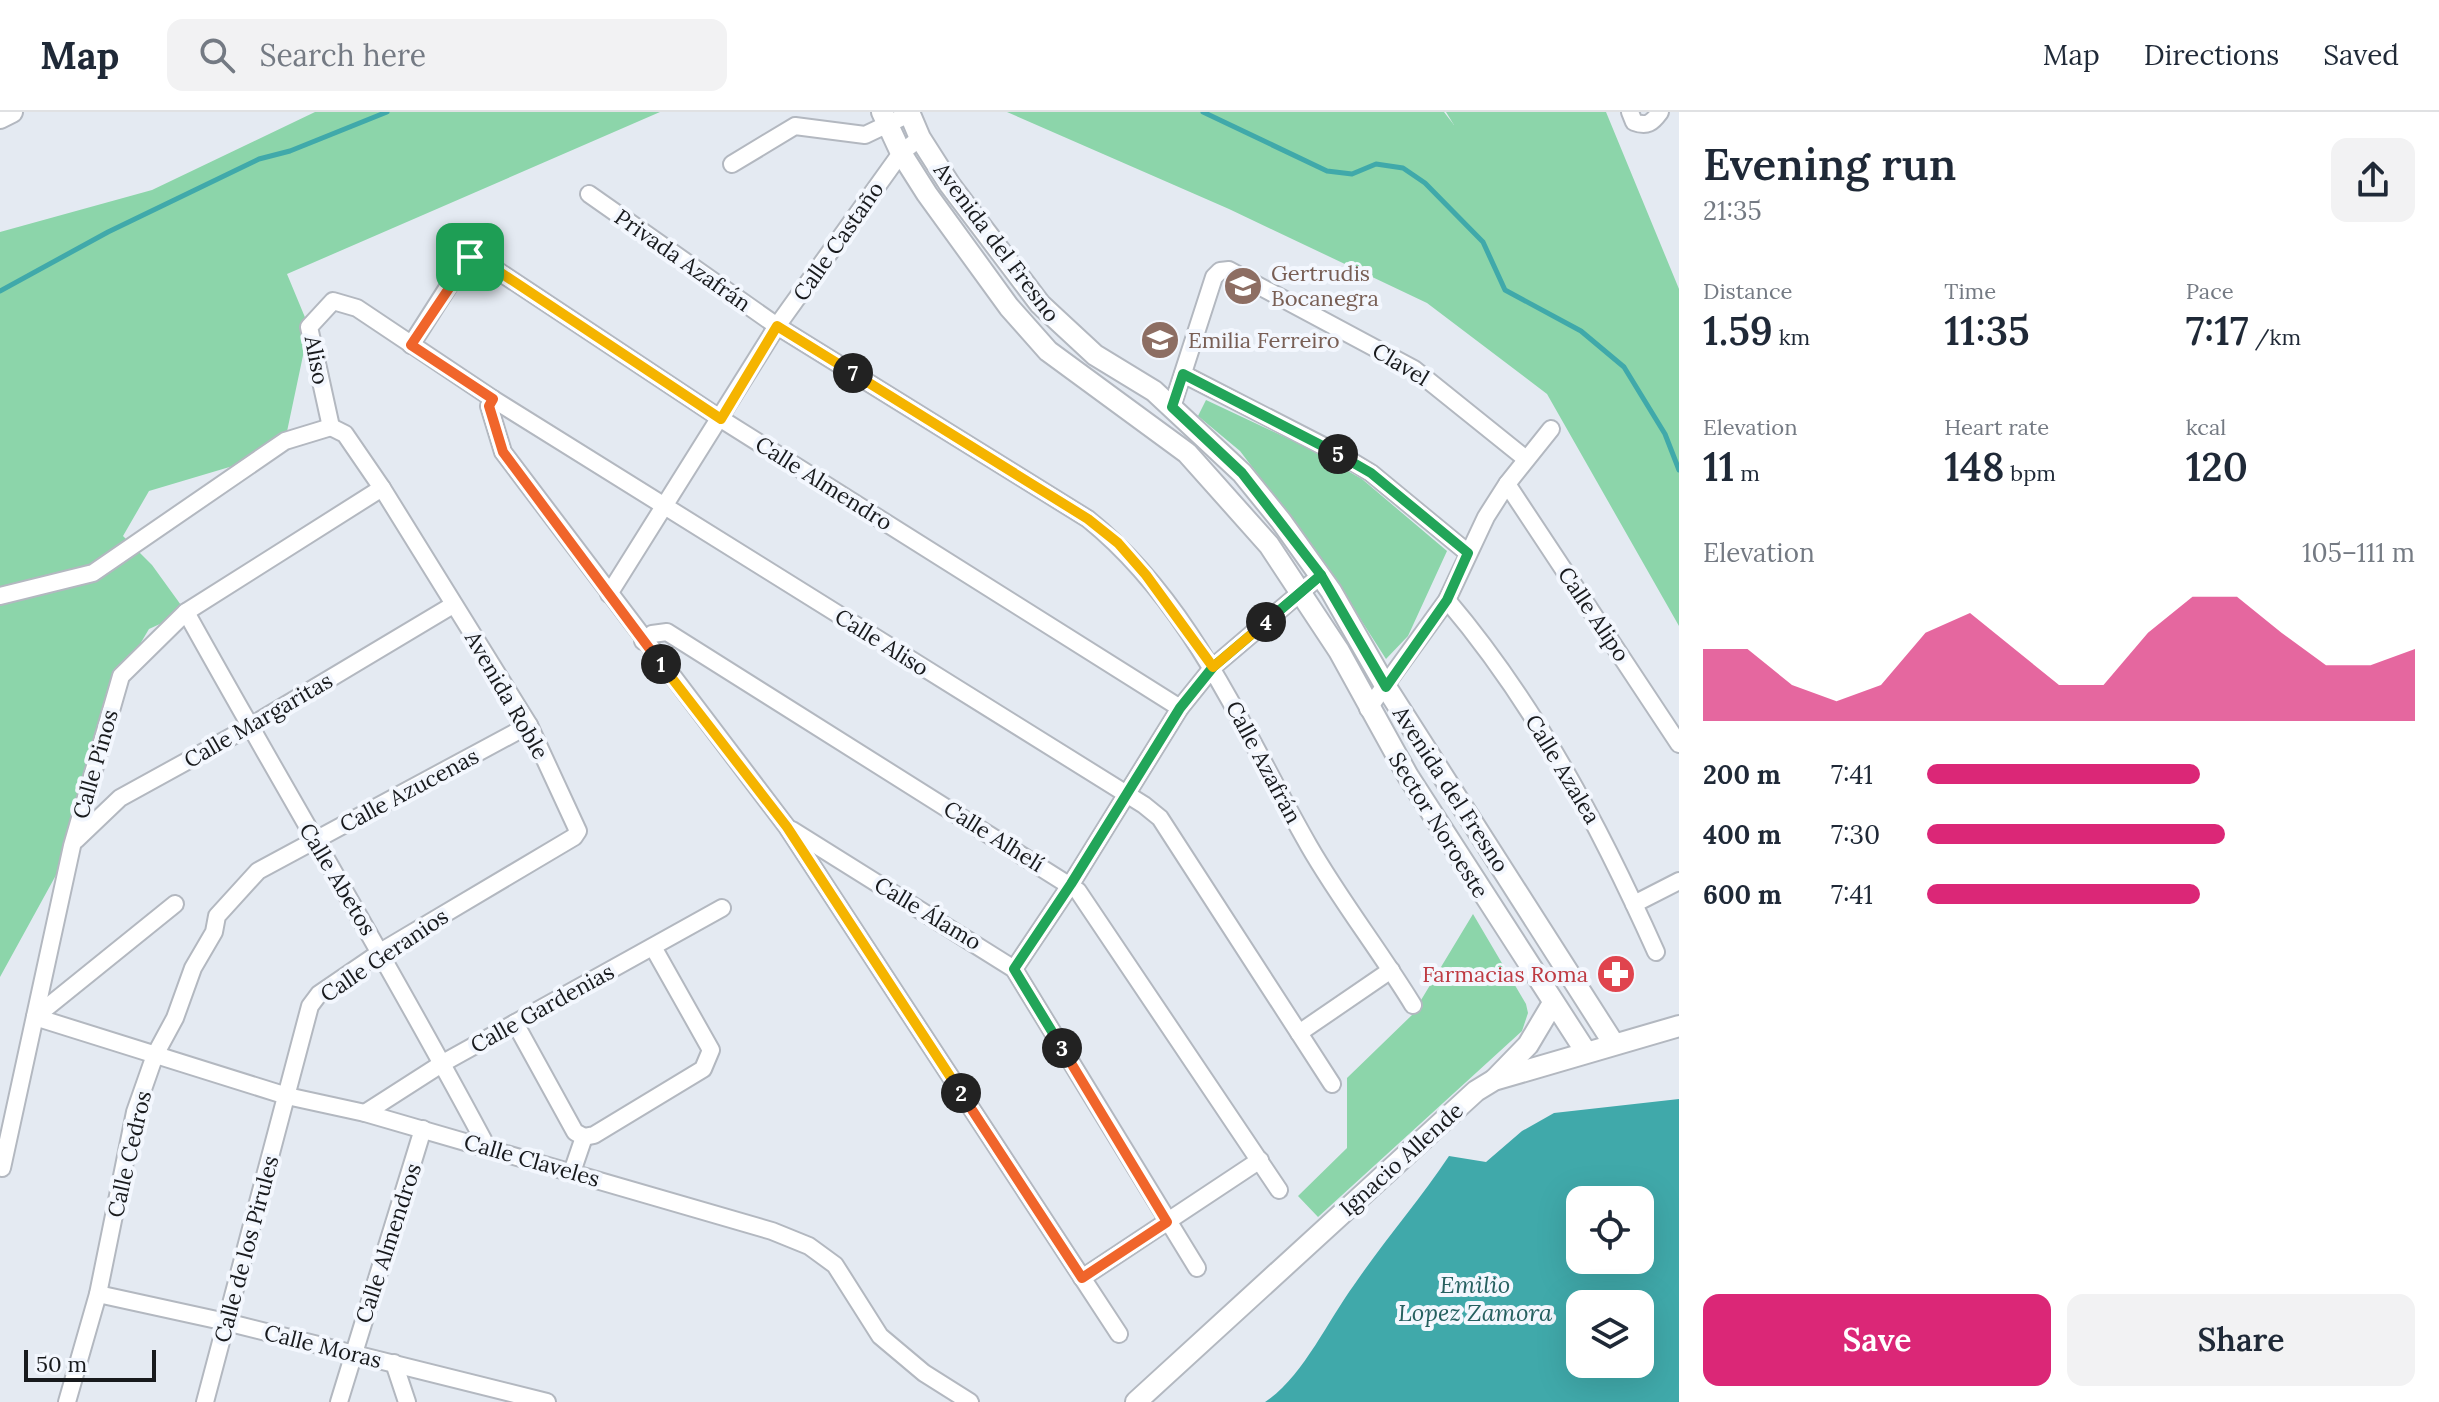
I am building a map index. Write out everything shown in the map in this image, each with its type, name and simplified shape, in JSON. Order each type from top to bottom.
[{"type":"street","points":[[0,118],[12,112]]},
{"type":"street","points":[[1630,112],[1634,122],[1643,125],[1652,123],[1660,112]]},
{"type":"street","points":[[732,164],[795,126],[855,136],[885,119],[909,113]]},
{"type":"street","name":"Avenida del Fresno","points":[[909,113],[920,138],[975,220],[1063,329],[1095,355],[1154,391],[1242,473],[1321,575],[1386,687],[1614,1044]]},
{"type":"street","name":"Avenida del Fresno","points":[[885,119],[901,153],[966,251],[1048,351],[1187,453],[1269,545],[1302,592]]},
{"type":"street","name":"Calle Castaño","points":[[609,594],[777,326],[901,153],[920,138]]},
{"type":"street","name":"Privada Azafrán","points":[[589,194],[777,326]]},
{"type":"street","name":"Calle Almendro","points":[[411,345],[470,257],[480,259],[721,419],[1180,708]]},
{"type":"street","name":"Clavel","points":[[1183,374],[1214,277],[1220,271],[1229,270],[1414,369],[1526,459]]},
{"type":"street","name":"Calle Aliso","points":[[333,301],[357,308],[493,399],[1160,818],[1332,1084]]},
{"type":"street","name":"Aliso","points":[[331,427],[309,327],[333,301]]},
{"type":"street","name":"Calle Azafrán","points":[[777,326],[1088,519],[1118,543],[1146,575],[1213,667],[1310,848],[1413,1005]]},
{"type":"street","points":[[1172,407],[1183,374],[1371,473],[1468,553]]},
{"type":"street","points":[[493,399],[489,406],[503,452],[643,641],[787,827],[1119,1334]]},
{"type":"street","points":[[0,596],[93,573],[285,441],[331,427]]},
{"type":"street","name":"Avenida Roble","points":[[331,427],[345,434],[382,488],[529,725],[578,831]]},
{"type":"street","points":[[1368,709],[1447,600],[1468,553],[1507,484],[1551,429]]},
{"type":"street","name":"Calle Alipo","points":[[1507,484],[1679,744]]},
{"type":"street","name":"Calle Pinos","points":[[2,1168],[72,846],[121,676],[186,612],[382,488]]},
{"type":"street","points":[[1014,969],[1071,884],[1180,708],[1213,667],[1321,575]]},
{"type":"street","name":"Sector Noroeste","points":[[1302,592],[1368,709],[1586,1052]]},
{"type":"street","name":"Calle Azalea","points":[[1447,600],[1491,651],[1589,809],[1656,952]]},
{"type":"street","name":"Calle Margaritas","points":[[72,846],[120,798],[249,727],[453,605]]},
{"type":"street","name":"Calle Abetos","points":[[186,612],[314,840],[382,951],[487,1147]]},
{"type":"street","name":"Calle Alhelí","points":[[643,641],[652,634],[667,632],[1071,884],[1279,1190]]},
{"type":"street","name":"Calle Azucenas","points":[[217,916],[258,871],[529,725]]},
{"type":"street","name":"Calle Álamo","points":[[787,827],[1014,969],[1197,1268]]},
{"type":"street","name":"Calle Geranios","points":[[287,1096],[310,1006],[319,994],[382,951],[574,837],[578,831]]},
{"type":"street","points":[[1634,904],[1679,881]]},
{"type":"street","points":[[35,1017],[175,904]]},
{"type":"street","name":"Calle Gardenias","points":[[365,1113],[443,1063],[722,908]]},
{"type":"street","name":"Calle Cedros","points":[[67,1402],[98,1294],[135,1112],[155,1055],[175,1018],[193,968],[214,932],[217,916]]},
{"type":"street","points":[[515,1023],[575,1132],[584,1137],[594,1135],[703,1069],[709,1061],[711,1050],[653,947]]},
{"type":"street","points":[[1299,1033],[1391,970]]},
{"type":"street","points":[[1494,1080],[1528,1045],[1553,1003]]},
{"type":"street","name":"Calle Claveles","points":[[35,1017],[287,1096],[365,1113],[487,1147],[772,1231],[809,1246],[835,1265],[880,1336],[924,1373],[970,1402]]},
{"type":"street","name":"Ignacio Allende","points":[[1136,1402],[1476,1091],[1494,1080],[1679,1026]]},
{"type":"street","name":"Calle de los Pirules","points":[[205,1402],[287,1096]]},
{"type":"street","name":"Calle Almendros","points":[[339,1402],[423,1129]]},
{"type":"street","points":[[572,1172],[584,1137]]},
{"type":"street","points":[[1082,1278],[1260,1160]]},
{"type":"street","name":"Calle Moras","points":[[98,1294],[226,1322],[352,1356],[394,1363],[547,1402]]},
{"type":"street","points":[[394,1363],[407,1402]]},
{"type":"green space","points":[[315,112],[660,112],[287,274],[309,327],[285,441],[253,460],[149,491],[123,536],[152,565],[186,612],[149,629],[121,676],[72,846],[0,977],[0,232],[152,190]]},
{"type":"green space","points":[[1007,112],[1444,112],[1454,125],[1446,112],[1606,112],[1679,289],[1679,626],[1547,394],[1427,303],[1229,209]]},
{"type":"green space","points":[[1206,400],[1302,445],[1362,479],[1447,551],[1408,636],[1386,659],[1320,556],[1240,451],[1198,416]]},
{"type":"green space","points":[[1473,914],[1526,1004],[1528,1013],[1522,1031],[1318,1217],[1298,1196],[1347,1148],[1347,1078],[1412,1015]]},
{"type":"water","name":"Emilio Lopez Zamora","points":[[1679,1099],[1679,1402],[1265,1402],[1291,1379],[1365,1269],[1449,1156],[1486,1162],[1522,1131],[1554,1113]]},
{"type":"waterway","points":[[0,291],[108,232],[259,159],[290,151],[387,112]]},
{"type":"waterway","points":[[1203,112],[1327,171],[1352,174],[1376,164],[1403,168],[1425,183],[1483,242],[1505,290],[1581,331],[1624,367],[1665,434],[1679,470]]},
{"type":"place","name":"Gertrudis Bocanegra","points":[[1243,286]]},
{"type":"place","name":"Emilia Ferreiro","points":[[1160,340]]},
{"type":"place","name":"Farmacias Roma","points":[[1616,974]]},
{"type":"route","points":[[470,257],[411,345],[493,399],[489,406],[503,452],[643,641],[787,827],[1082,1278],[1167,1222],[1014,969],[1071,884],[1180,708],[1213,667],[1321,575],[1386,687],[1447,600],[1468,553],[1371,473],[1183,374],[1172,407],[1242,473],[1321,575],[1302,592],[1213,667],[1146,575],[1118,543],[1088,519],[777,326],[721,419],[480,259],[470,257]]}]
